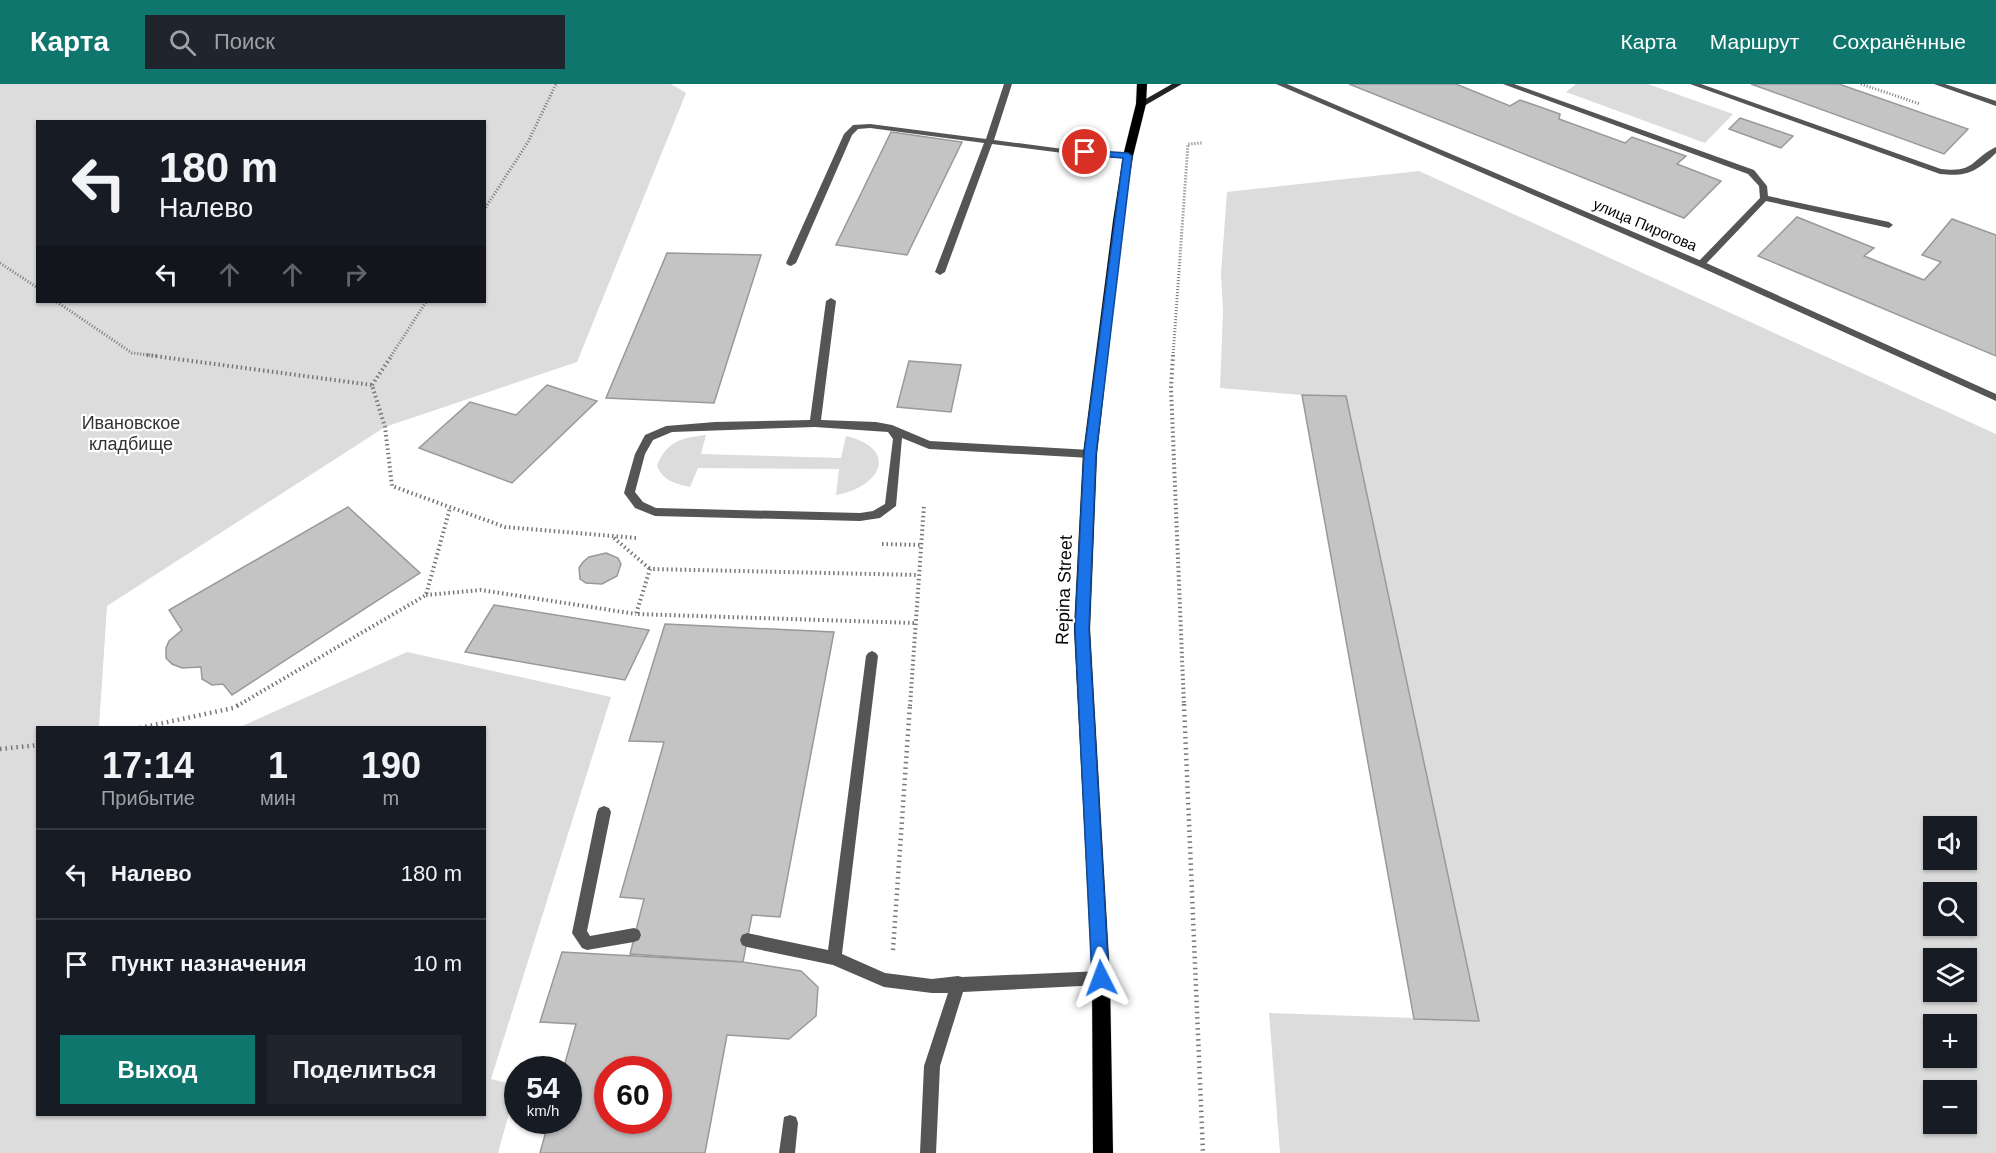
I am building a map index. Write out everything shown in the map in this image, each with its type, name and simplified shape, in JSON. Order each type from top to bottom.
[{"type":"main road","name":"Repina Street","points":[[1103,1153],[1101,978],[1082,629],[1090,454],[1128,156],[1141,104],[1142,84]]},
{"type":"main road","points":[[1141,104],[1178,84]]},
{"type":"street","points":[[940,272],[1008,84]]},
{"type":"street","name":"улица Пирогова","points":[[1280,84],[1701,264],[1996,398]]},
{"type":"street","points":[[1507,84],[1751,172],[1763,186],[1764,198],[1701,264]]},
{"type":"street","points":[[1694,84],[1940,171],[1959,174],[1972,172],[1996,148]]},
{"type":"street","points":[[1938,84],[1996,104]]},
{"type":"street","points":[[791,263],[848,134],[856,127],[870,126],[1128,156]]},
{"type":"street","points":[[1764,198],[1889,225]]},
{"type":"street","points":[[815,423],[831,301]]},
{"type":"street","points":[[892,429],[898,439],[890,506],[876,514],[860,517],[656,512],[639,505],[629,493],[640,454],[649,438],[670,429],[815,423],[876,426],[892,429],[929,445],[1090,454]]},
{"type":"street","points":[[834,958],[872,656]]},
{"type":"street","points":[[604,812],[579,933],[587,944],[634,935]]},
{"type":"street","points":[[747,940],[834,958],[884,980],[932,986],[1101,978]]},
{"type":"street","points":[[928,1153],[932,1066],[958,983]]},
{"type":"street","points":[[787,1153],[790,1123]]},
{"type":"path","points":[[486,207],[528,142],[556,84]]},
{"type":"path","points":[[1202,143],[1188,144],[1171,388],[1203,1153]]},
{"type":"path","points":[[0,262],[36,287]]},
{"type":"path","points":[[58,303],[132,353],[372,385]]},
{"type":"path","points":[[372,385],[425,303]]},
{"type":"path","points":[[372,385],[385,427],[392,486],[450,508],[426,595]]},
{"type":"path","points":[[893,952],[924,500]]},
{"type":"path","points":[[614,537],[650,569],[918,575]]},
{"type":"path","points":[[636,614],[650,569]]},
{"type":"path","points":[[149,726],[233,708],[426,595],[481,590],[636,614],[914,623]]},
{"type":"path","points":[[0,749],[36,745]]},
{"type":"green space","name":"Ивановское кладбище","points":[[0,84],[671,84],[686,93],[577,362],[385,427],[107,606],[99,726],[36,726],[36,1116],[486,1116],[486,726],[242,726],[407,652],[611,697],[491,1079],[504,1082],[504,1132],[498,1153],[0,1153]]},
{"type":"green space","points":[[1576,84],[1648,84],[1733,114],[1705,143],[1566,92]]},
{"type":"green space","points":[[1419,171],[1996,434],[1996,1153],[1280,1153],[1269,1013],[1414,1018],[1302,395],[1220,388],[1223,312],[1221,273],[1227,192]]},
{"type":"green space","points":[[706,435],[701,454],[841,458],[846,436],[863,442],[874,450],[878,458],[878,467],[873,476],[864,484],[852,491],[836,495],[839,469],[698,468],[690,487],[674,483],[662,474],[657,465],[670,446],[682,439]]},
{"type":"building","points":[[1349,84],[1456,84],[1510,106],[1520,100],[1560,114],[1559,119],[1625,143],[1632,137],[1686,156],[1677,164],[1721,181],[1684,218]]},
{"type":"building","points":[[1751,84],[1839,84],[1968,129],[1944,154]]},
{"type":"building","points":[[1740,118],[1793,136],[1781,148],[1729,129]]},
{"type":"building","points":[[891,132],[962,142],[907,255],[836,245]]},
{"type":"building","points":[[1797,217],[1874,248],[1864,256],[1924,280],[1941,262],[1922,255],[1952,219],[1996,235],[1996,356],[1758,256]]},
{"type":"building","points":[[667,253],[761,255],[714,403],[606,398]]},
{"type":"building","points":[[909,361],[961,365],[951,412],[897,407]]},
{"type":"building","points":[[547,385],[597,401],[512,483],[419,448],[470,402],[516,415]]},
{"type":"building","points":[[1302,395],[1346,396],[1479,1021],[1414,1019]]},
{"type":"building","points":[[348,507],[420,573],[232,695],[223,684],[212,685],[202,679],[201,667],[182,668],[172,664],[166,658],[169,641],[182,630],[169,610]]},
{"type":"building","points":[[606,553],[618,558],[621,564],[617,576],[602,584],[586,583],[580,579],[579,568],[583,562],[589,557]]},
{"type":"building","points":[[494,605],[649,630],[625,680],[465,652]]},
{"type":"building","points":[[665,624],[834,632],[780,917],[752,915],[743,962],[630,954],[644,899],[620,897],[664,742],[629,741]]},
{"type":"building","points":[[562,952],[743,962],[801,971],[818,987],[816,1016],[789,1039],[727,1035],[705,1153],[540,1153],[545,1134],[582,1134],[582,1056],[567,1056],[576,1024],[540,1022]]},
{"type":"route","points":[[1085,152],[1128,156],[1090,454],[1082,629],[1101,978]]}]
